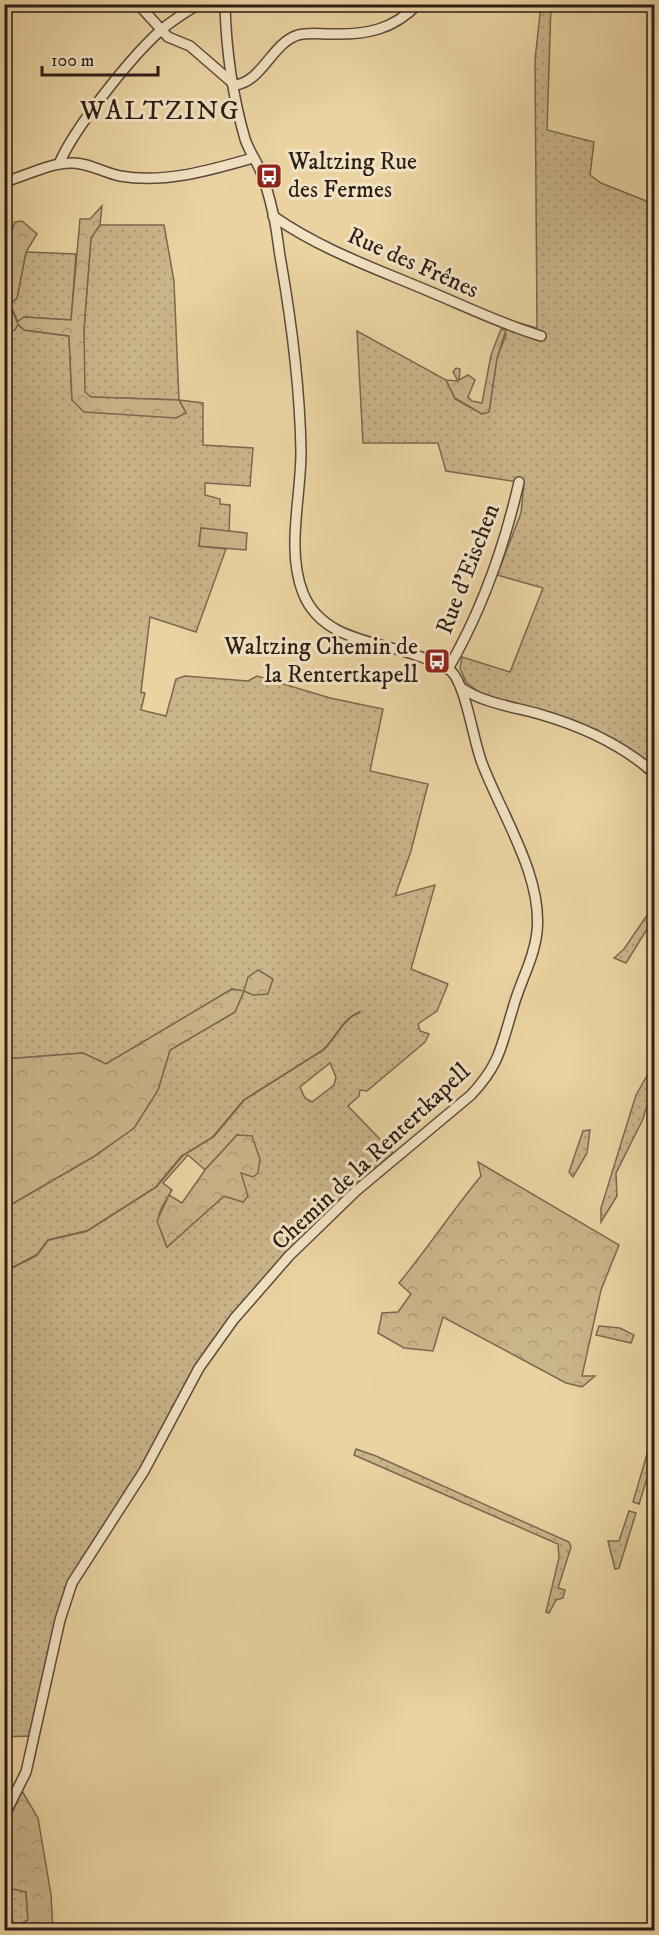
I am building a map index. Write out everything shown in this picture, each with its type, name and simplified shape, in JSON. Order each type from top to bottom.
[{"type":"street","points":[[138,4],[168,37],[190,46],[235,86],[246,82],[276,50],[298,35],[376,32],[402,19],[418,4]]},
{"type":"street","points":[[59,164],[66,148],[90,114],[161,30],[199,4]]},
{"type":"street","name":"Chemin de la Rentertkapell","points":[[4,1816],[28,1766],[60,1620],[72,1583],[144,1471],[199,1368],[234,1319],[289,1256],[356,1191],[471,1095],[486,1078],[498,1060],[513,1006],[533,952],[538,913],[534,892],[519,849],[481,763],[466,712],[463,689],[448,669],[413,653],[343,634],[326,624],[311,609],[303,593],[296,553],[301,454],[292,327],[273,216],[262,173],[253,159],[245,137],[235,86],[225,4]]},
{"type":"street","points":[[4,182],[59,164],[75,162],[119,176],[135,178],[200,173],[253,159]]},
{"type":"street","name":"Rue des Frênes","points":[[273,216],[298,234],[359,262],[504,325],[541,336]]},
{"type":"street","name":"Rue d'Eischen","points":[[448,669],[471,629],[500,553],[519,482]]},
{"type":"street","points":[[463,689],[479,697],[580,727],[635,756],[654,773]]},
{"type":"green space","points":[[541,5],[551,5],[547,130],[594,142],[590,175],[601,183],[654,204],[654,781],[631,760],[599,741],[576,730],[541,719],[534,710],[480,693],[466,682],[460,668],[462,657],[510,672],[543,588],[497,575],[521,513],[524,483],[446,471],[438,443],[363,443],[357,331],[446,380],[455,399],[482,414],[489,412],[497,358],[506,335],[502,318],[537,328],[535,60]]},
{"type":"green space","points":[[102,206],[100,225],[91,238],[84,329],[85,392],[91,397],[179,400],[186,413],[176,418],[84,412],[72,400],[69,336],[24,330],[18,324],[15,330],[5,332],[11,251],[8,245],[5,245],[5,232],[11,232],[15,222],[22,221],[37,234],[26,252],[17,298],[10,304],[17,322],[24,317],[71,320],[80,219],[90,219]]},
{"type":"green space","points":[[100,225],[164,225],[174,281],[179,400],[91,397],[84,393],[84,329],[91,237]]},
{"type":"green space","points":[[26,252],[76,254],[71,320],[24,317],[18,322],[10,304],[17,298]]},
{"type":"green space","points":[[17,324],[24,330],[69,336],[72,400],[186,413],[179,400],[203,403],[203,445],[253,448],[250,486],[205,483],[205,495],[220,499],[220,504],[230,505],[229,532],[201,528],[199,546],[226,549],[196,632],[150,617],[141,692],[145,693],[141,710],[166,716],[176,679],[185,676],[248,681],[257,676],[330,698],[383,709],[370,771],[428,784],[411,851],[395,896],[435,885],[411,969],[448,984],[437,1011],[418,1024],[420,1031],[429,1034],[425,1042],[367,1091],[360,1090],[359,1096],[348,1106],[393,1153],[361,1180],[301,1239],[272,1270],[219,1336],[172,1407],[179,1413],[76,1583],[55,1655],[34,1760],[5,1828],[5,1808],[28,1758],[29,1736],[4,1737],[5,1208],[93,1157],[134,1128],[158,1090],[170,1050],[235,1012],[244,991],[232,989],[106,1064],[83,1053],[5,1059],[5,332]],"holes":[[[330,1063],[336,1077],[334,1085],[312,1102],[305,1098],[300,1087]],[[237,1135],[243,1202],[224,1196],[167,1247],[160,1229],[159,1217],[162,1206],[172,1190],[163,1183],[188,1155],[205,1170]]]},
{"type":"green space","points":[[501,329],[506,330],[497,358],[489,412],[482,414],[455,398],[446,380],[458,381],[453,372],[456,368],[460,369],[459,380],[468,375],[475,380],[468,397],[472,401],[482,403],[491,355]]},
{"type":"green space","points":[[201,528],[247,533],[246,550],[199,546]]},
{"type":"green space","points":[[654,905],[654,918],[626,963],[614,958],[624,949]]},
{"type":"green space","points":[[258,970],[273,979],[268,994],[253,995],[244,991],[248,977]]},
{"type":"green space","points":[[232,989],[244,991],[235,1012],[170,1050],[158,1090],[134,1128],[93,1157],[5,1208],[5,1059],[83,1053],[106,1064]]},
{"type":"green space","points":[[648,1074],[654,1076],[654,1082],[643,1119],[616,1173],[617,1196],[601,1222],[601,1208],[636,1095]]},
{"type":"green space","points":[[590,1130],[587,1153],[573,1177],[569,1172],[583,1131]]},
{"type":"green space","points":[[237,1135],[252,1136],[260,1159],[258,1173],[253,1177],[241,1173],[248,1196],[243,1202],[224,1196],[167,1247],[157,1221],[169,1195],[182,1203],[205,1170]]},
{"type":"green space","points":[[478,1162],[619,1245],[601,1290],[582,1376],[595,1376],[582,1387],[566,1383],[443,1317],[433,1351],[404,1348],[378,1333],[382,1313],[398,1312],[411,1294],[399,1283],[481,1176]]},
{"type":"green space","points":[[599,1326],[620,1328],[634,1335],[631,1343],[596,1335]]},
{"type":"green space","points":[[654,1430],[654,1456],[639,1504],[633,1502]]},
{"type":"green space","points":[[356,1449],[569,1542],[571,1547],[558,1588],[565,1590],[563,1598],[556,1600],[549,1613],[546,1612],[559,1558],[558,1544],[354,1455]]},
{"type":"green space","points":[[629,1511],[636,1513],[619,1568],[615,1569],[608,1541],[619,1541]]},
{"type":"green space","points":[[22,1791],[38,1818],[51,1895],[53,1930],[5,1930],[5,1910],[16,1927],[28,1920],[26,1892],[5,1887],[5,1828]]},
{"type":"green space","points":[[4,1887],[26,1892],[28,1920],[16,1927],[5,1910]]},
{"type":"waterway","points":[[4,1272],[37,1255],[48,1240],[87,1231],[156,1187],[182,1156],[213,1137],[244,1100],[323,1050],[344,1024],[360,1012]]},
{"type":"place","name":"Waltzing Rue des Fermes","points":[[269,176]]},
{"type":"place","name":"Waltzing Chemin de la Rentertkapell","points":[[437,661]]},
{"type":"district","name":"WALTZING","points":[[160,111]]}]
